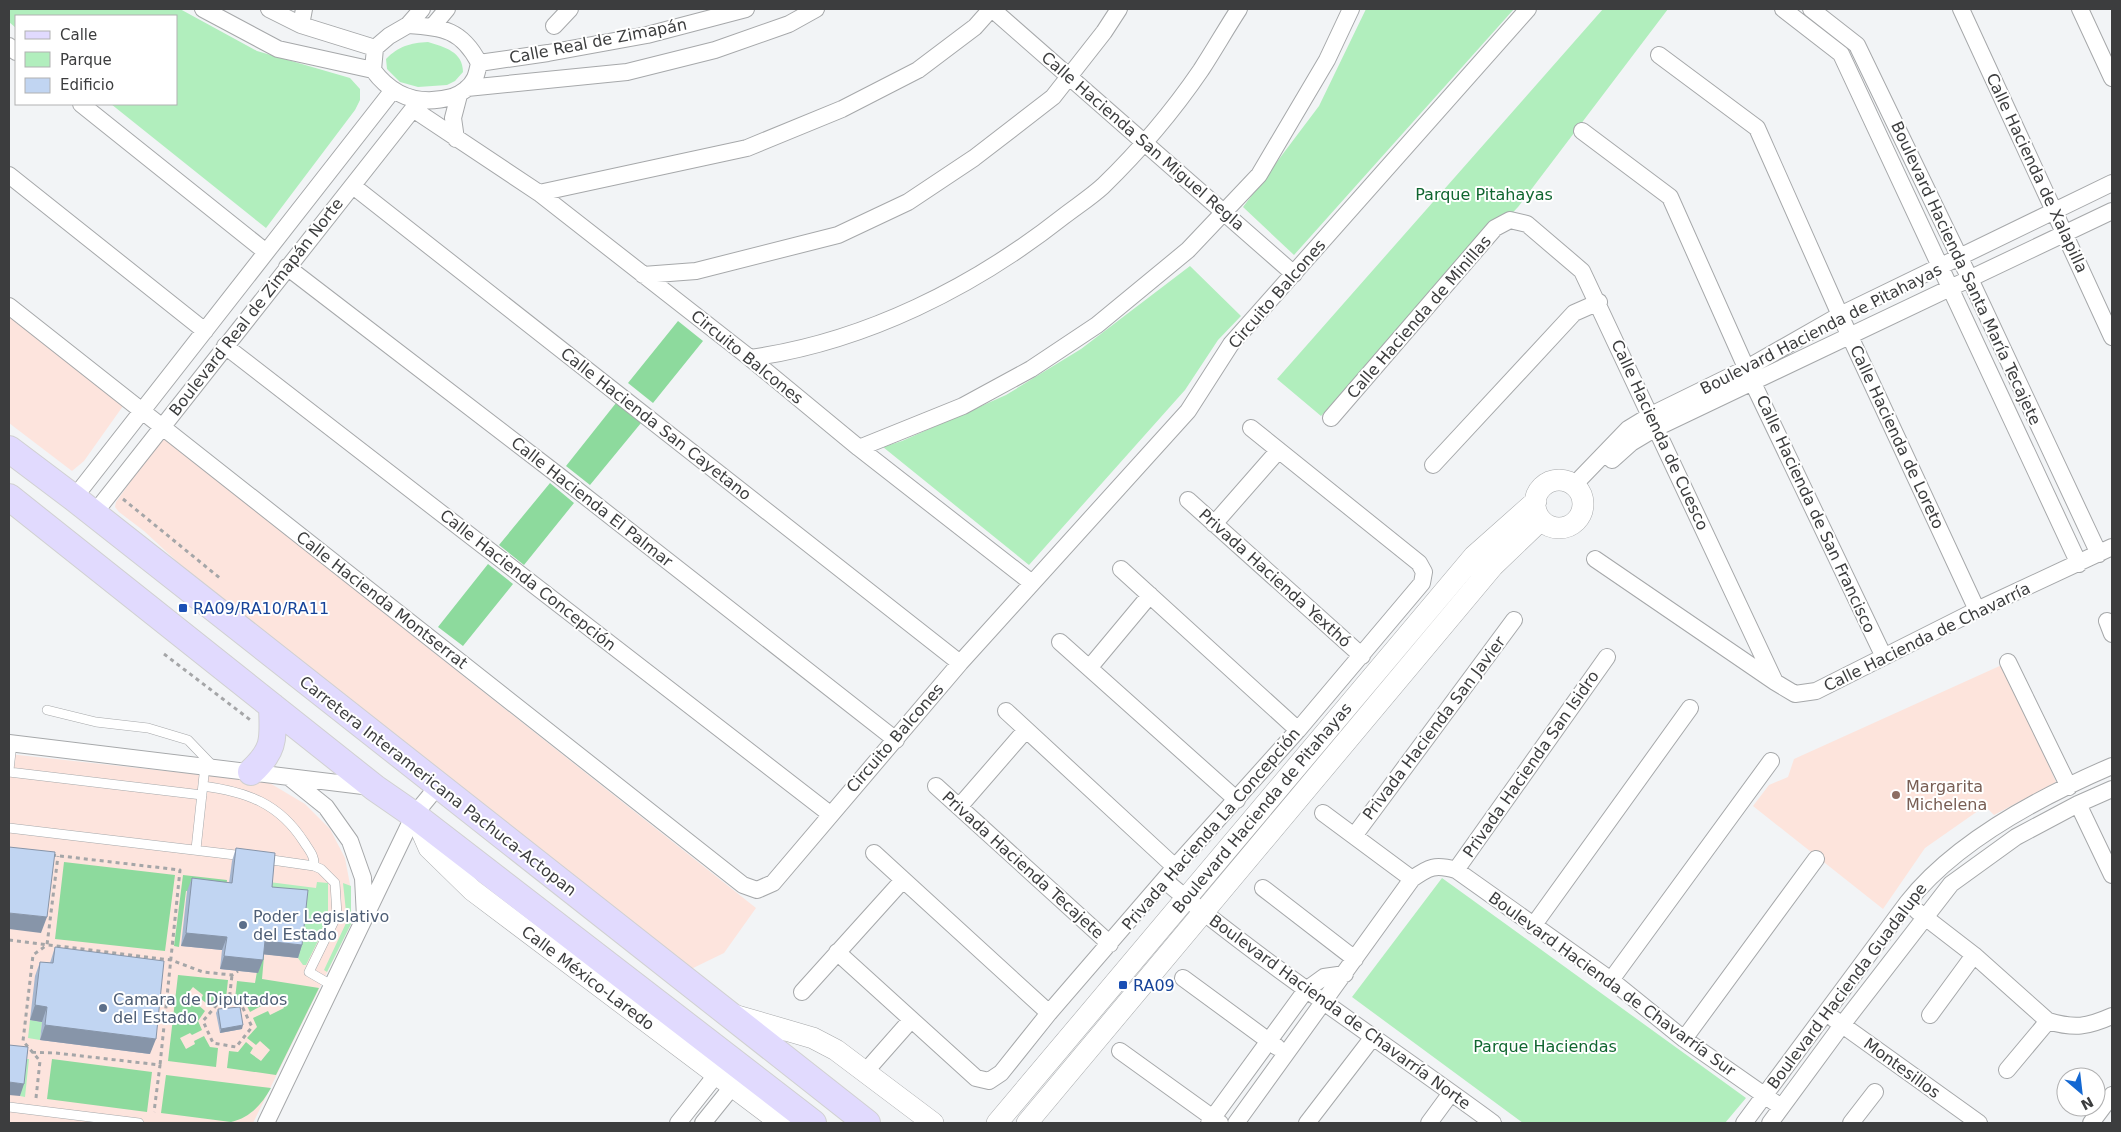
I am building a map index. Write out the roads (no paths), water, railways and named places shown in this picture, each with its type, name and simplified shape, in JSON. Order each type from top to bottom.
[{"type":"main road","name":"Carretera Interamericana Pachuca-Actopan","points":[[9,449],[731,1014],[867,1123]]},
{"type":"main road","points":[[9,497],[375,788],[452,844],[813,1123]]},
{"type":"main road","points":[[251,772],[265,759],[270,749],[272,706]]},
{"type":"main road","points":[[375,788],[383,782],[388,770],[388,746]]},
{"type":"main road","points":[[452,844],[452,830],[456,822],[475,814]]},
{"type":"street","points":[[203,9],[278,49],[373,70]]},
{"type":"street","points":[[269,9],[302,17],[375,48]]},
{"type":"street","points":[[408,25],[432,27],[454,33],[470,46],[479,63],[475,79],[463,91],[444,99],[416,104],[383,84],[373,70],[375,48],[389,36],[408,25],[422,9]]},
{"type":"street","points":[[432,27],[447,9]]},
{"type":"street","points":[[554,26],[570,9]]},
{"type":"street","name":"Calle Real de Zimapán","points":[[479,63],[647,35],[746,9]]},
{"type":"street","name":"Calle Real de Zimapán","points":[[463,91],[627,72],[715,50],[788,24],[816,9]]},
{"type":"street","points":[[539,193],[747,148],[842,109],[918,70],[975,28],[992,9]]},
{"type":"street","name":"Calle Hacienda San Miguel Regla","points":[[992,9],[1294,274]]},
{"type":"street","points":[[643,275],[696,271],[829,237],[847,231],[908,202],[974,158],[1053,97],[1104,32],[1119,9]]},
{"type":"street","points":[[750,358],[790,352],[826,343],[894,317],[956,288],[1029,244],[1102,186],[1143,142],[1167,115],[1201,70],[1239,9]]},
{"type":"street","points":[[859,448],[962,406],[1039,363],[1097,325],[1188,250],[1259,175],[1327,60],[1351,9]]},
{"type":"street","name":"Circuito Balcones","points":[[757,890],[772,883],[960,663],[1188,411],[1231,344],[1528,9]]},
{"type":"street","name":"Boulevard Hacienda Santa María Tecajete","points":[[1783,9],[1841,54],[2079,564]]},
{"type":"street","name":"Boulevard Hacienda Santa María Tecajete","points":[[1812,9],[1857,45],[1960,257],[2034,416],[2106,550]]},
{"type":"street","name":"Calle Hacienda de Xalapilla","points":[[1961,9],[2066,233],[2112,337]]},
{"type":"street","points":[[2080,9],[2112,78]]},
{"type":"street","name":"Calle Hacienda de Loreto","points":[[1659,55],[1758,128],[1840,315],[1977,610]]},
{"type":"street","name":"Boulevard Real de Zimapán Norte","points":[[84,507],[142,410],[393,90]]},
{"type":"street","points":[[456,139],[453,118],[463,91]]},
{"type":"street","points":[[1863,99],[1880,91]]},
{"type":"street","name":"Circuito Balcones","points":[[416,104],[456,139],[539,193],[750,358],[859,448],[1032,583]]},
{"type":"street","name":"Boulevard Real de Zimapán Norte","points":[[84,507],[162,426],[416,104]]},
{"type":"street","points":[[82,105],[266,252]]},
{"type":"street","name":"Calle Hacienda de San Francisco","points":[[1582,131],[1670,197],[1750,374],[1884,657]]},
{"type":"street","points":[[9,175],[205,330]]},
{"type":"street","name":"Boulevard Hacienda de Pitahayas","points":[[1750,374],[1840,315],[2112,183]]},
{"type":"street","name":"Calle Hacienda San Cayetano","points":[[353,186],[960,663]]},
{"type":"street","name":"Boulevard Hacienda de Pitahayas","points":[[1577,487],[1631,443],[1653,422],[1750,374],[1850,337],[2112,211]]},
{"type":"street","name":"Calle Hacienda de Cuesco","points":[[1510,220],[1527,224],[1582,271],[1599,302],[1774,682]]},
{"type":"street","name":"Calle Hacienda de Minillas","points":[[1332,418],[1495,228],[1510,220]]},
{"type":"street","name":"Calle Hacienda El Palmar","points":[[287,267],[558,475],[896,740]]},
{"type":"street","points":[[253,270],[272,286]]},
{"type":"street","points":[[1433,465],[1574,313],[1599,302]]},
{"type":"street","name":"Calle Hacienda Montserrat","points":[[9,306],[743,885],[757,890]]},
{"type":"street","name":"Calle Hacienda Concepción","points":[[225,346],[830,814]]},
{"type":"street","points":[[2015,425],[2034,416]]},
{"type":"street","points":[[1214,524],[1278,451],[1251,428]]},
{"type":"street","name":"Privada Hacienda La Concepción","points":[[912,1020],[976,1078],[989,1081],[1001,1073],[1049,1013],[1175,867],[1298,730],[1422,583],[1424,572],[1419,562],[1278,451]]},
{"type":"street","points":[[1561,480],[1577,487],[1584,505],[1578,520],[1564,528],[1555,528],[1538,510],[1541,488],[1547,483],[1561,480]]},
{"type":"street","name":"Privada Hacienda Yexthó","points":[[1188,500],[1362,656]]},
{"type":"street","name":"Boulevard Hacienda de Pitahayas","points":[[997,1123],[1474,556],[1538,510]]},
{"type":"street","name":"Boulevard Hacienda de Pitahayas","points":[[1027,1123],[1538,510]]},
{"type":"street","name":"Calle Hacienda de Chavarría","points":[[1595,559],[1774,682],[1795,694],[1816,691],[1977,610],[2106,550]]},
{"type":"street","points":[[1120,569],[1298,730]]},
{"type":"street","points":[[1090,667],[1150,595]]},
{"type":"street","name":"Privada Hacienda San Javier","points":[[1354,836],[1514,620]]},
{"type":"street","points":[[1060,642],[1237,800]]},
{"type":"street","name":"Privada Hacienda San Isidro","points":[[1448,868],[1607,657]]},
{"type":"street","points":[[2008,662],[2069,787]]},
{"type":"street","points":[[1533,926],[1690,708]]},
{"type":"street","points":[[1006,712],[1175,867]]},
{"type":"street","points":[[959,807],[1025,731]]},
{"type":"street","points":[[10,743],[210,771],[251,772],[375,788]]},
{"type":"street","points":[[1611,980],[1771,761]]},
{"type":"street","name":"Boulevard Hacienda Guadalupe","points":[[1744,1123],[1907,902],[1932,874],[1971,843],[2025,809],[2112,766]]},
{"type":"street","points":[[290,777],[326,807],[350,841],[363,878],[366,919]]},
{"type":"street","points":[[266,1123],[366,919],[414,815],[438,786]]},
{"type":"street","name":"Privada Hacienda Tecajete","points":[[936,786],[1110,944]]},
{"type":"street","name":"Boulevard Hacienda Guadalupe","points":[[1770,1123],[1842,1025],[1952,884],[2016,837],[2112,788]]},
{"type":"street","points":[[2078,804],[2112,876]]},
{"type":"street","points":[[1323,813],[1412,879]]},
{"type":"street","name":"Calle México-Laredo","points":[[414,815],[429,848],[472,890],[781,1123]]},
{"type":"street","points":[[874,853],[1049,1013]]},
{"type":"street","points":[[1684,1039],[1816,859]]},
{"type":"street","points":[[1236,1123],[1412,879],[1426,869],[1448,868]]},
{"type":"street","name":"Boulevard Hacienda de Chavarría Sur","points":[[1448,868],[1611,980],[1684,1039],[1781,1107]]},
{"type":"street","points":[[802,992],[903,880]]},
{"type":"street","name":"Boulevard Hacienda de Chavarría Norte","points":[[1164,880],[1203,913],[1306,990],[1493,1123]]},
{"type":"street","points":[[1264,888],[1355,959]]},
{"type":"street","points":[[1907,902],[1974,955],[2048,1021],[2086,1026],[2110,1020]]},
{"type":"street","points":[[837,952],[912,1020],[866,1071]]},
{"type":"street","points":[[1930,1015],[1974,955]]},
{"type":"street","points":[[1120,1051],[1214,1122],[1306,990],[1324,977],[1344,974]]},
{"type":"street","points":[[1183,978],[1286,1054]]},
{"type":"street","name":"Montesillos","points":[[1825,1012],[1979,1123]]},
{"type":"street","points":[[731,1014],[813,1038],[836,1050],[933,1123]]},
{"type":"street","points":[[2007,1070],[2048,1021]]},
{"type":"street","points":[[1307,1123],[1373,1037]]},
{"type":"street","points":[[681,1122],[724,1081]]},
{"type":"street","points":[[703,1123],[724,1081]]},
{"type":"street","points":[[1851,1123],[1875,1092]]},
{"type":"street","points":[[1429,1123],[1452,1093]]},
{"type":"street","points":[[2091,1123],[2112,1095]]},
{"type":"lane","points":[[47,710],[96,722],[148,728],[188,740],[210,771],[202,790],[196,849]]},
{"type":"lane","points":[[10,743],[9,771],[240,792],[264,802],[286,819],[315,859],[314,866]]},
{"type":"lane","points":[[9,828],[196,849],[314,866],[321,869],[335,883],[337,915],[309,972],[333,986]]},
{"type":"lane","points":[[9,1107],[72,1119],[139,1123]]},
{"type":"place","name":"RA09/RA10/RA11","points":[[183,608]]},
{"type":"place","name":"Margarita Michelena","points":[[1896,795]]},
{"type":"place","name":"Poder Legislativo del Estado","points":[[243,925]]},
{"type":"place","name":"RA09","points":[[1123,985]]},
{"type":"place","name":"Camara de Diputados del Estado","points":[[103,1008]]},
{"type":"park label","name":"Parque Pitahayas","points":[[1484,194]]},
{"type":"park label","name":"Parque Haciendas","points":[[1545,1046]]}]
